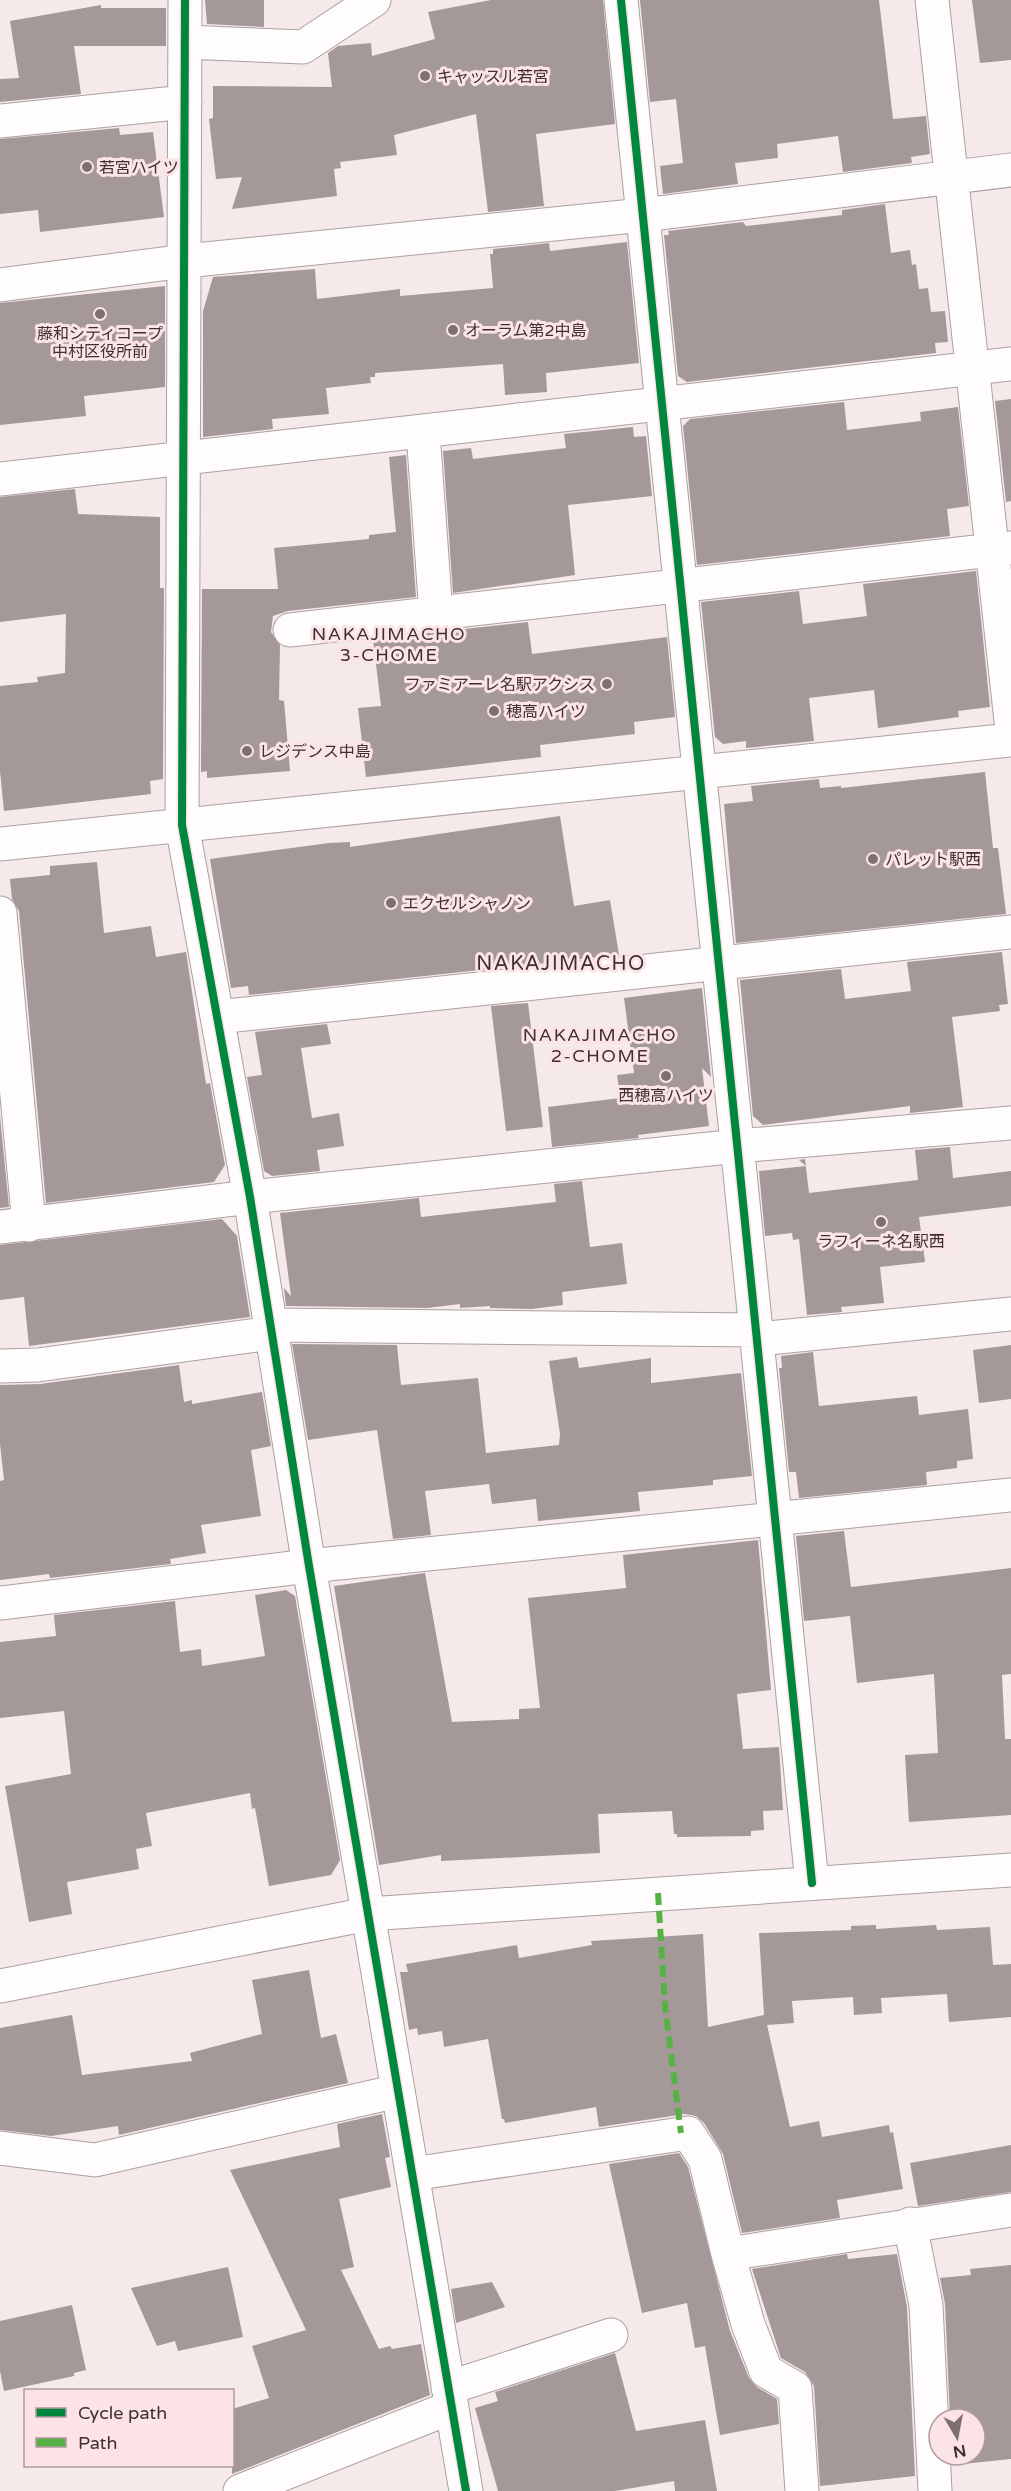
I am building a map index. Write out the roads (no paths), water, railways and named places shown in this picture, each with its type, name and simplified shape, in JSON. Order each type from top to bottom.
[{"type":"street","points":[[185,0],[182,825],[250,1197],[309,1566],[466,2491]]},
{"type":"street","points":[[185,42],[303,47],[374,0]]},
{"type":"street","points":[[621,0],[812,1883]]},
{"type":"street","points":[[933,0],[973,368],[1002,549],[1011,721]]},
{"type":"street","points":[[0,121],[185,102]]},
{"type":"street","points":[[0,285],[185,261],[644,215],[1011,170]]},
{"type":"street","points":[[0,479],[1011,364]]},
{"type":"street","points":[[423,432],[436,614]]},
{"type":"street","points":[[290,630],[1002,549]]},
{"type":"street","points":[[0,844],[1011,740]]},
{"type":"street","points":[[0,913],[14,1226],[250,1197],[738,1146],[1011,1122]]},
{"type":"street","points":[[217,1017],[720,965],[1011,932]]},
{"type":"street","points":[[0,1366],[38,1365],[272,1329],[757,1335],[1011,1314]]},
{"type":"street","points":[[0,1603],[309,1566],[1011,1495]]},
{"type":"street","points":[[0,1986],[368,1914],[1011,1870]]},
{"type":"street","points":[[0,2148],[95,2160],[398,2091]]},
{"type":"street","points":[[412,2174],[688,2133],[705,2159],[748,2324],[766,2371],[795,2388],[802,2491]]},
{"type":"street","points":[[728,2254],[1011,2210]]},
{"type":"street","points":[[910,2224],[926,2306],[935,2491]]},
{"type":"street","points":[[240,2491],[450,2398],[611,2335]]},
{"type":"place","name":"キャッスル若宮","points":[[425,76]]},
{"type":"place","name":"若宮ハイツ","points":[[87,167]]},
{"type":"place","name":"藤和シティコープ 中村区役所前","points":[[100,314]]},
{"type":"place","name":"オーラム第2中島","points":[[453,330]]},
{"type":"place","name":"ファミアーレ名駅アクシス","points":[[607,684]]},
{"type":"place","name":"穂高ハイツ","points":[[494,711]]},
{"type":"place","name":"レジデンス中島","points":[[247,751]]},
{"type":"place","name":"パレット駅西","points":[[873,859]]},
{"type":"place","name":"エクセルシャノン","points":[[391,903]]},
{"type":"place","name":"西穂高ハイツ","points":[[666,1076]]},
{"type":"place","name":"ラフィーネ名駅西","points":[[881,1222]]},
{"type":"district","name":"NAKAJIMACHO 3-CHOME","points":[[389,644]]},
{"type":"district","name":"NAKAJIMACHO","points":[[561,963]]},
{"type":"district","name":"NAKAJIMACHO 2-CHOME","points":[[600,1045]]}]
